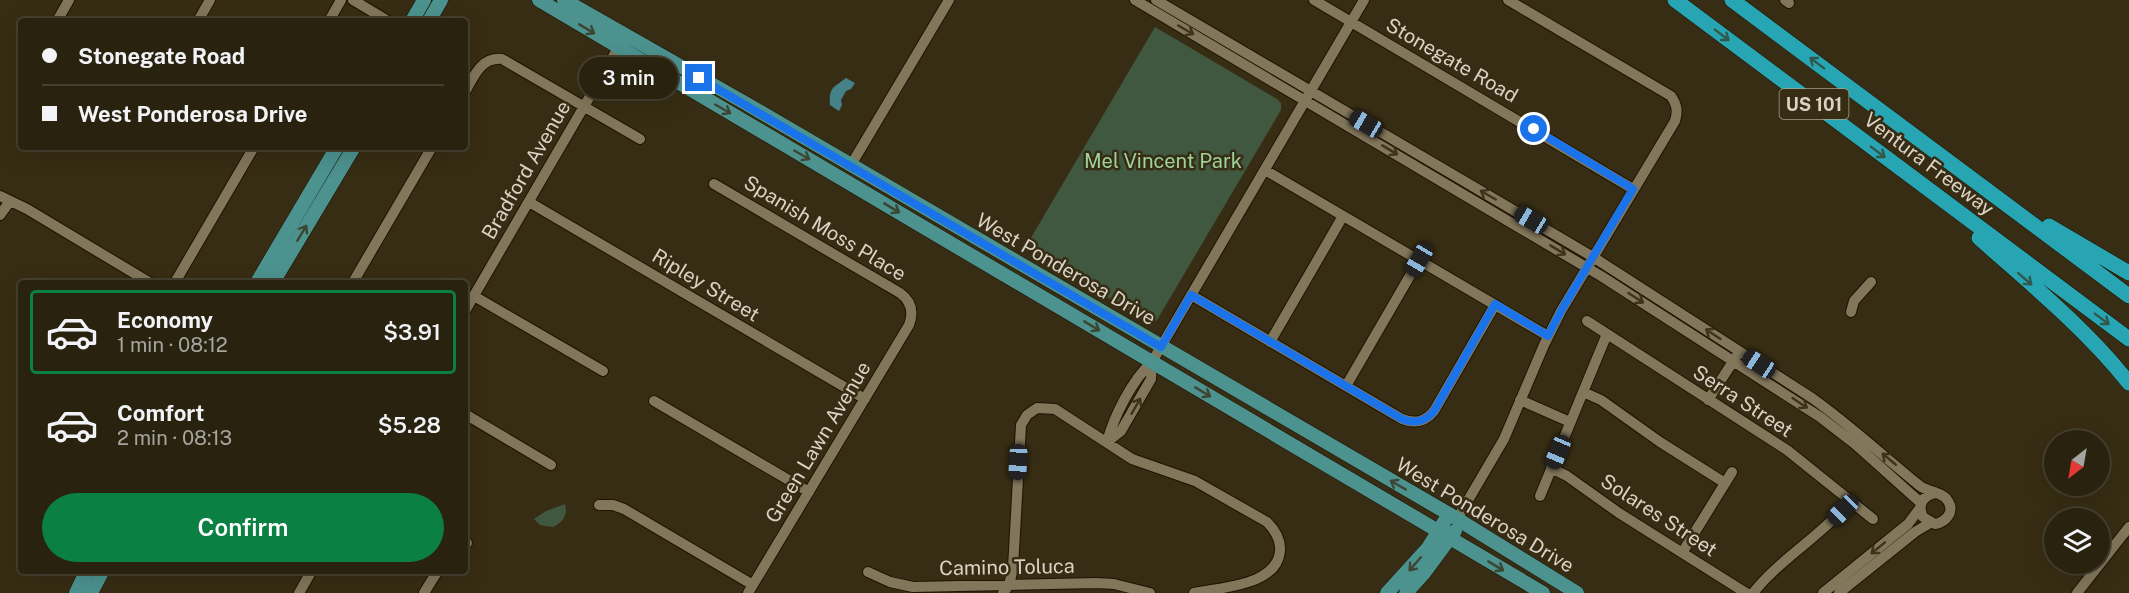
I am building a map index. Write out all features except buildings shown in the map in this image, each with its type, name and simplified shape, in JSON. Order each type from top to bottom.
[{"type":"highway","name":"Ventura Freeway","points":[[1675,0],[2129,339]]},
{"type":"highway","name":"Ventura Freeway","points":[[1732,0],[2129,296]]},
{"type":"highway","points":[[1982,186],[2129,273]]},
{"type":"highway","points":[[1954,208],[1977,237],[2094,342],[2129,383]]},
{"type":"main road","points":[[414,18],[424,0]]},
{"type":"main road","points":[[431,18],[441,0]]},
{"type":"main road","name":"West Ponderosa Drive","points":[[539,0],[1543,593]]},
{"type":"main road","name":"West Ponderosa Drive","points":[[564,0],[1455,518],[1577,593]]},
{"type":"main road","points":[[618,48],[626,35]]},
{"type":"main road","points":[[258,280],[335,150]]},
{"type":"main road","points":[[274,280],[352,150]]},
{"type":"main road","points":[[842,179],[851,165]]},
{"type":"main road","points":[[1406,593],[1424,573],[1455,518]]},
{"type":"main road","points":[[1387,593],[1444,535]]},
{"type":"main road","points":[[76,593],[85,574]]},
{"type":"main road","points":[[91,593],[101,574]]},
{"type":"street","points":[[59,18],[69,0]]},
{"type":"street","points":[[200,18],[210,0]]},
{"type":"street","points":[[331,18],[341,0]]},
{"type":"street","points":[[353,0],[383,18]]},
{"type":"street","points":[[851,165],[949,0]]},
{"type":"street","points":[[1135,0],[1593,257],[1737,356],[1838,430],[1921,506],[1923,517],[1930,523]]},
{"type":"street","points":[[1156,0],[1587,267],[1826,408],[1922,487],[1948,500],[1950,514],[1940,523],[1930,523],[1915,532],[1839,593]]},
{"type":"street","name":"Stonegate Road","points":[[1314,0],[1633,189]]},
{"type":"street","points":[[1107,442],[1112,425],[1141,372],[1152,362],[1161,347],[1364,0]]},
{"type":"street","points":[[1455,518],[1499,448],[1548,336],[1633,189],[1675,122],[1678,113],[1671,96],[1508,0]]},
{"type":"street","name":"Bradford Avenue","points":[[468,306],[618,48]]},
{"type":"street","points":[[468,87],[479,69],[489,61],[498,59],[507,61],[640,139]]},
{"type":"street","points":[[176,280],[252,150]]},
{"type":"street","points":[[354,280],[430,150]]},
{"type":"street","points":[[1265,170],[1548,336]]},
{"type":"street","name":"Spanish Moss Place","points":[[714,183],[900,293],[908,300],[911,309]]},
{"type":"street","points":[[0,215],[5,198],[145,280]]},
{"type":"street","name":"Ripley Street","points":[[529,202],[864,399]]},
{"type":"street","points":[[1270,342],[1343,216]]},
{"type":"street","points":[[1346,386],[1419,260]]},
{"type":"street","points":[[1851,312],[1854,301],[1871,282]]},
{"type":"street","points":[[1191,295],[1402,419],[1412,422],[1427,418],[1434,411],[1495,304]]},
{"type":"street","points":[[474,296],[603,371]]},
{"type":"street","name":"Green Lawn Avenue","points":[[750,589],[909,325],[911,309]]},
{"type":"street","name":"Serra Street","points":[[1587,321],[1787,450],[1874,519]]},
{"type":"street","points":[[1540,496],[1607,334]]},
{"type":"street","points":[[1708,400],[1737,356]]},
{"type":"street","points":[[1583,392],[1601,400],[1660,442],[1725,483]]},
{"type":"street","points":[[1520,400],[1570,422]]},
{"type":"street","points":[[654,401],[809,492]]},
{"type":"street","points":[[1009,590],[1013,568],[1019,430],[1023,419],[1037,408],[1055,409],[1141,463],[1206,486],[1262,519],[1275,530],[1280,547],[1276,565],[1263,578],[1194,593]]},
{"type":"street","points":[[468,416],[550,465]]},
{"type":"street","name":"Solares Street","points":[[1551,468],[1567,476],[1619,513],[1746,593]]},
{"type":"street","points":[[1682,553],[1732,472]]},
{"type":"street","points":[[1822,593],[1908,524],[1927,496],[1936,493]]},
{"type":"street","points":[[1753,593],[1780,564],[1834,519],[1850,502]]},
{"type":"street","points":[[599,505],[624,509],[750,589]]},
{"type":"street","points":[[2077,593],[2129,527]]},
{"type":"street","name":"Camino Toluca","points":[[868,572],[890,582],[913,587],[1009,590],[1096,583],[1114,584],[1149,593]]},
{"type":"street","points":[[299,593],[310,574]]},
{"type":"street","points":[[424,593],[436,574]]},
{"type":"green space","name":"Mel Vincent Park","points":[[1155,27],[1277,99],[1281,103],[1281,110],[1157,320],[1149,325],[1092,287],[1054,270],[1025,248]]},
{"type":"green space","points":[[565,504],[564,518],[553,527],[540,525],[534,519],[546,511]]},
{"type":"water","points":[[846,78],[855,83],[851,89],[846,91],[839,111],[830,105],[830,95],[833,88]]},
{"type":"route","points":[[699,78],[1161,347],[1191,295],[1402,419],[1412,422],[1422,421],[1434,411],[1495,304],[1548,336],[1633,189],[1534,129]]}]
